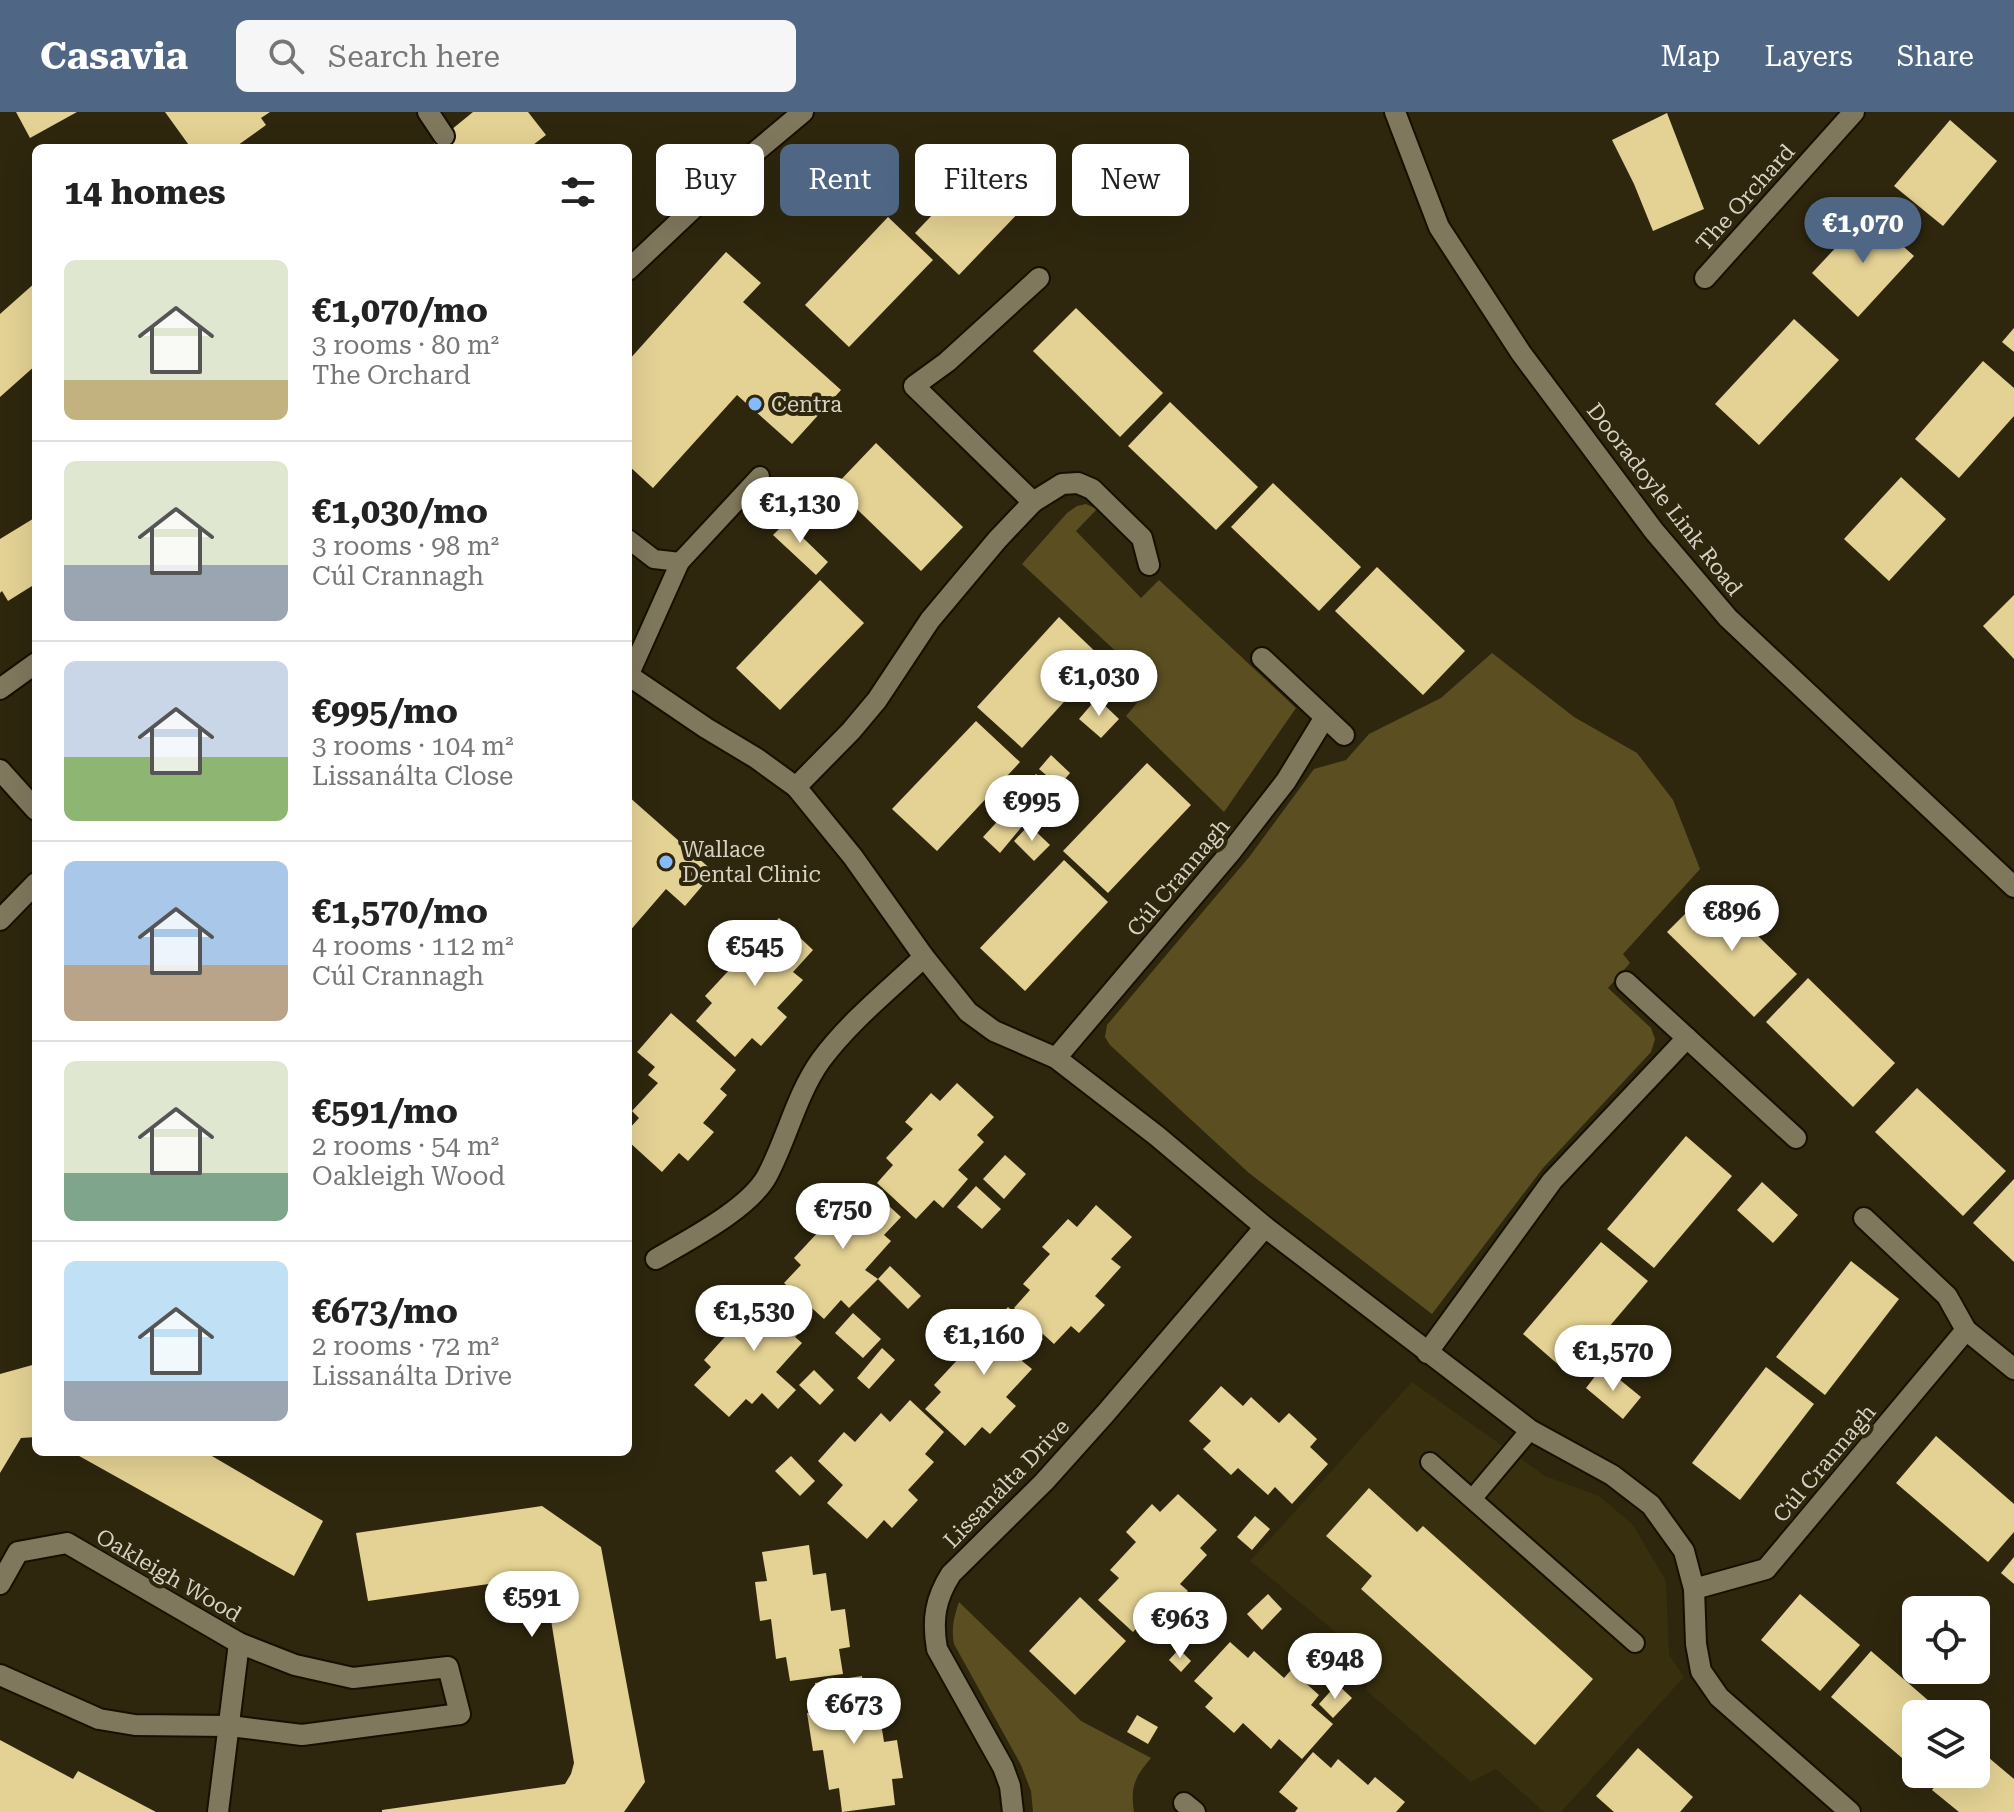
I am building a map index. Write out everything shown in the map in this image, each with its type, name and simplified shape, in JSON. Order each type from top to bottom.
[{"type":"street","points":[[428,112],[444,136]]},
{"type":"street","points":[[632,266],[735,169],[803,112]]},
{"type":"street","name":"Dooradoyle Link Road","points":[[1395,112],[1439,227],[1521,353],[1654,531],[1728,618],[2014,887]]},
{"type":"street","name":"The Orchard","points":[[1705,278],[1854,112]]},
{"type":"street","points":[[1033,502],[914,386],[947,362],[1039,278]]},
{"type":"street","points":[[796,787],[851,731],[930,620],[1033,502],[1062,484],[1078,483],[1092,489],[1142,538],[1149,565]]},
{"type":"street","points":[[1262,658],[1344,735]]},
{"type":"street","points":[[0,689],[32,666]]},
{"type":"street","points":[[632,677],[796,787],[853,857],[924,957],[968,1012],[994,1031],[1056,1058],[1427,1353],[1530,1430],[1612,1475],[1651,1505],[1684,1551],[1694,1589],[1696,1644],[1701,1671],[1719,1697],[1850,1812]]},
{"type":"street","name":"Cúl Crannagh","points":[[1056,1058],[1240,841],[1286,781],[1325,717]]},
{"type":"street","points":[[0,770],[32,806]]},
{"type":"street","points":[[0,920],[32,887]]},
{"type":"street","points":[[656,1259],[722,1218],[755,1193],[767,1176],[820,1062],[859,1017],[924,957]]},
{"type":"street","points":[[1626,982],[1796,1138]]},
{"type":"street","points":[[1427,1353],[1552,1181],[1687,1038]]},
{"type":"street","points":[[1864,1218],[1947,1296],[1966,1330],[2014,1369]]},
{"type":"street","name":"Lissanálta Drive","points":[[1013,1812],[1010,1786],[1003,1767],[937,1649],[934,1627],[942,1589],[951,1574],[1053,1472],[1265,1227]]},
{"type":"street","name":"Cúl Crannagh","points":[[1694,1589],[1766,1569],[1966,1330]]},
{"type":"street","name":"Oakleigh Wood","points":[[0,1584],[18,1552],[67,1543],[239,1643],[295,1665],[353,1678],[448,1667],[460,1714],[302,1735],[230,1726],[135,1725],[99,1719],[0,1675]]},
{"type":"street","name":"Oakleigh Wood","points":[[218,1812],[239,1643]]},
{"type":"lane","points":[[632,668],[680,562],[760,476]]},
{"type":"lane","points":[[632,542],[654,559],[680,562]]},
{"type":"lane","points":[[1473,1498],[1530,1430]]},
{"type":"lane","points":[[1430,1462],[1635,1643]]},
{"type":"shaded area","points":[[1086,504],[1097,509],[1076,531],[1141,598],[1159,580],[1296,708],[1224,812],[1126,716],[1152,685],[1022,564],[1067,513]]},
{"type":"shaded area","points":[[1492,653],[1574,717],[1637,753],[1673,800],[1700,869],[1623,954],[1630,963],[1608,988],[1651,1028],[1655,1039],[1651,1052],[1543,1168],[1432,1314],[1249,1173],[1105,1037],[1107,1025],[1250,856],[1314,769],[1346,760],[1369,734],[1441,698]]},
{"type":"shaded area","points":[[1412,1382],[1545,1476],[1599,1496],[1633,1525],[1666,1581],[1669,1655],[1684,1677],[1561,1812],[1544,1812],[1496,1769],[1471,1782],[1366,1690],[1374,1664],[1250,1561]]},
{"type":"shaded area","points":[[959,1602],[1081,1721],[1151,1758],[1135,1782],[1134,1812],[1033,1812],[1031,1791],[1021,1765],[954,1644],[954,1623]]},
{"type":"building","points":[[16,112],[77,112],[30,138]]},
{"type":"building","points":[[165,112],[270,112],[261,118],[266,125],[240,144],[188,144]]},
{"type":"building","points":[[473,112],[528,112],[546,135],[534,144],[434,144]]},
{"type":"building","points":[[1667,113],[1704,209],[1653,231],[1612,140]]},
{"type":"building","points":[[1950,120],[1997,161],[1943,226],[1894,186]]},
{"type":"building","points":[[1867,214],[1914,256],[1858,317],[1812,273]]},
{"type":"building","points":[[931,216],[1015,216],[959,275],[915,233]]},
{"type":"building","points":[[888,217],[933,260],[849,347],[805,305]]},
{"type":"building","points":[[726,252],[761,283],[743,302],[841,390],[792,444],[737,395],[653,488],[632,469],[632,357]]},
{"type":"building","points":[[32,286],[32,369],[0,397],[0,314]]},
{"type":"building","points":[[1076,308],[1163,393],[1120,437],[1033,351]]},
{"type":"building","points":[[1794,319],[1839,360],[1759,445],[1715,404]]},
{"type":"building","points":[[2014,328],[2014,352],[2002,342]]},
{"type":"building","points":[[1983,361],[2014,388],[2014,416],[1959,478],[1915,439]]},
{"type":"building","points":[[1170,402],[1258,487],[1216,530],[1128,446]]},
{"type":"building","points":[[876,443],[963,527],[921,571],[834,487]]},
{"type":"building","points":[[1901,477],[1946,519],[1889,581],[1844,539]]},
{"type":"building","points":[[1273,483],[1361,567],[1319,611],[1231,527]]},
{"type":"building","points":[[812,494],[821,502],[808,516],[799,509]]},
{"type":"building","points":[[792,516],[806,529],[800,535],[828,562],[816,575],[773,535]]},
{"type":"building","points":[[32,519],[32,586],[8,601],[2,591],[0,593],[0,539]]},
{"type":"building","points":[[1377,567],[1465,651],[1423,695],[1335,611]]},
{"type":"building","points":[[820,580],[864,623],[780,710],[736,668]]},
{"type":"building","points":[[2014,595],[2014,659],[1983,626]]},
{"type":"building","points":[[1059,617],[1103,659],[1022,748],[977,707]]},
{"type":"building","points":[[1097,698],[1119,719],[1101,738],[1079,719]]},
{"type":"building","points":[[976,721],[1020,762],[937,851],[892,809]]},
{"type":"building","points":[[1051,755],[1070,773],[1059,786],[1039,769]]},
{"type":"building","points":[[1147,763],[1191,805],[1108,893],[1063,851]]},
{"type":"building","points":[[1036,774],[1050,786],[1035,803],[1021,790]]},
{"type":"building","name":"Wallace Dental Clinic","points":[[632,800],[714,872],[685,906],[666,889],[632,928]]},
{"type":"building","points":[[1008,810],[1024,824],[1000,853],[983,837]]},
{"type":"building","points":[[1029,825],[1050,845],[1034,861],[1014,841]]},
{"type":"building","points":[[1064,860],[1108,902],[1025,991],[980,948]]},
{"type":"building","points":[[1710,889],[1797,974],[1754,1017],[1667,932]]},
{"type":"building","points":[[779,918],[813,950],[793,972],[803,980],[777,1008],[787,1017],[761,1046],[752,1038],[735,1057],[696,1021],[712,1003],[705,996],[732,967],[724,960],[750,932],[759,939]]},
{"type":"building","points":[[1808,978],[1895,1063],[1853,1107],[1766,1022]]},
{"type":"building","points":[[671,1013],[736,1070],[720,1089],[727,1095],[703,1123],[714,1132],[688,1161],[679,1153],[662,1172],[632,1145],[632,1126],[639,1118],[632,1111],[658,1083],[648,1075],[655,1067],[637,1052]]},
{"type":"building","points":[[957,1083],[994,1117],[977,1135],[984,1142],[958,1170],[968,1179],[943,1208],[934,1200],[916,1219],[877,1183],[893,1165],[886,1158],[913,1129],[905,1122],[931,1093],[940,1101]]},
{"type":"building","points":[[1917,1088],[2006,1171],[1963,1216],[1875,1132]]},
{"type":"building","points":[[1686,1136],[1732,1176],[1654,1268],[1607,1229]]},
{"type":"building","points":[[1005,1155],[1026,1174],[1004,1199],[983,1179]]},
{"type":"building","points":[[2014,1179],[2014,1262],[1973,1223]]},
{"type":"building","points":[[1762,1182],[1798,1215],[1773,1243],[1737,1210]]},
{"type":"building","points":[[864,1183],[901,1217],[884,1235],[891,1241],[865,1270],[878,1279],[849,1308],[841,1300],[824,1319],[784,1283],[801,1265],[794,1258],[821,1229],[813,1222],[838,1193],[847,1201]]},
{"type":"building","points":[[976,1186],[1001,1209],[982,1229],[957,1207]]},
{"type":"building","points":[[1096,1205],[1132,1237],[1111,1259],[1121,1267],[1095,1296],[1105,1305],[1079,1333],[1071,1326],[1054,1344],[1014,1308],[1030,1290],[1023,1284],[1050,1254],[1042,1247],[1068,1219],[1077,1227]]},
{"type":"building","points":[[1601,1242],[1648,1281],[1569,1374],[1523,1334]]},
{"type":"building","points":[[1851,1261],[1899,1299],[1825,1395],[1776,1357]]},
{"type":"building","points":[[890,1266],[921,1296],[908,1309],[878,1279]]},
{"type":"building","points":[[775,1285],[812,1318],[795,1337],[802,1343],[776,1372],[796,1390],[778,1409],[762,1393],[752,1404],[746,1399],[729,1417],[694,1385],[711,1367],[704,1360],[731,1330],[723,1323],[749,1295],[758,1303]]},
{"type":"building","points":[[1008,1307],[1043,1339],[1022,1361],[1032,1369],[1006,1397],[1016,1406],[990,1434],[982,1427],[965,1446],[925,1409],[941,1392],[934,1385],[961,1356],[953,1349],[979,1320],[988,1328]]},
{"type":"building","points":[[853,1313],[881,1339],[863,1358],[835,1333]]},
{"type":"building","points":[[882,1348],[895,1360],[869,1389],[857,1378]]},
{"type":"building","points":[[32,1365],[32,1437],[21,1438],[0,1473],[0,1374]]},
{"type":"building","points":[[1603,1366],[1641,1397],[1623,1419],[1586,1388]]},
{"type":"building","points":[[1766,1367],[1814,1404],[1740,1500],[1692,1463]]},
{"type":"building","points":[[814,1370],[834,1390],[820,1405],[799,1385]]},
{"type":"building","points":[[1221,1386],[1243,1406],[1251,1397],[1279,1423],[1289,1413],[1317,1439],[1310,1447],[1328,1464],[1292,1504],[1275,1487],[1268,1495],[1238,1468],[1231,1475],[1203,1449],[1211,1441],[1189,1421]]},
{"type":"building","points":[[910,1400],[944,1432],[925,1454],[934,1462],[908,1490],[918,1500],[892,1528],[884,1520],[867,1539],[827,1503],[843,1485],[818,1461],[844,1432],[855,1442],[881,1413],[890,1422]]},
{"type":"building","points":[[1936,1436],[2014,1504],[2014,1532],[1988,1562],[1896,1483]]},
{"type":"building","points":[[79,1456],[212,1456],[323,1521],[294,1576]]},
{"type":"building","points":[[791,1456],[815,1481],[800,1496],[775,1471]]},
{"type":"building","points":[[1369,1488],[1417,1532],[1423,1526],[1593,1679],[1535,1745],[1361,1589],[1372,1576],[1326,1536]]},
{"type":"building","points":[[1178,1494],[1217,1530],[1200,1548],[1207,1555],[1180,1584],[1188,1591],[1162,1619],[1153,1611],[1133,1632],[1098,1600],[1119,1578],[1110,1570],[1136,1542],[1126,1532],[1152,1504],[1160,1512]]},
{"type":"building","points":[[542,1506],[601,1547],[645,1782],[624,1812],[382,1812],[565,1784],[574,1763],[547,1595],[525,1579],[368,1601],[356,1533]]},
{"type":"building","points":[[1255,1516],[1270,1529],[1252,1550],[1237,1537]]},
{"type":"building","points":[[809,1545],[813,1575],[826,1573],[831,1611],[845,1609],[850,1647],[839,1649],[843,1674],[790,1681],[786,1657],[776,1659],[771,1619],[760,1621],[755,1582],[767,1581],[762,1552]]},
{"type":"building","points":[[2014,1557],[2014,1584],[2001,1573]]},
{"type":"building","points":[[1268,1594],[1282,1609],[1262,1630],[1247,1614]]},
{"type":"building","points":[[1800,1594],[1860,1645],[1820,1691],[1761,1640]]},
{"type":"building","points":[[1080,1597],[1126,1641],[1075,1695],[1029,1651]]},
{"type":"building","points":[[1230,1642],[1248,1658],[1254,1651],[1284,1678],[1291,1670],[1319,1695],[1311,1705],[1333,1724],[1302,1759],[1279,1739],[1271,1749],[1243,1723],[1234,1733],[1205,1707],[1213,1698],[1194,1681]]},
{"type":"building","points":[[1179,1649],[1191,1661],[1181,1672],[1169,1660]]},
{"type":"building","points":[[1871,1651],[1902,1678],[1902,1684],[1909,1684],[1928,1700],[1902,1700],[1902,1758],[1831,1697]]},
{"type":"building","points":[[862,1676],[866,1705],[878,1704],[884,1742],[897,1740],[903,1778],[892,1779],[895,1805],[842,1812],[839,1788],[829,1790],[823,1750],[813,1751],[807,1713],[819,1712],[815,1683]]},
{"type":"building","points":[[1337,1684],[1352,1698],[1333,1718],[1319,1704]]},
{"type":"building","points":[[1137,1715],[1158,1727],[1148,1744],[1127,1732]]},
{"type":"building","points":[[0,1740],[73,1779],[78,1771],[156,1812],[0,1812]]},
{"type":"building","points":[[1638,1748],[1693,1797],[1680,1812],[1614,1812],[1596,1796]]},
{"type":"building","points":[[1313,1752],[1331,1768],[1338,1759],[1368,1785],[1375,1777],[1405,1802],[1396,1812],[1295,1812],[1298,1808],[1279,1792]]},
{"type":"building","points":[[1990,1759],[2014,1779],[2014,1812],[1959,1812],[1932,1790],[1990,1788]]},
{"type":"place","name":"Centra","points":[[755,404]]},
{"type":"place","name":"Wallace Dental Clinic","points":[[666,862]]}]
